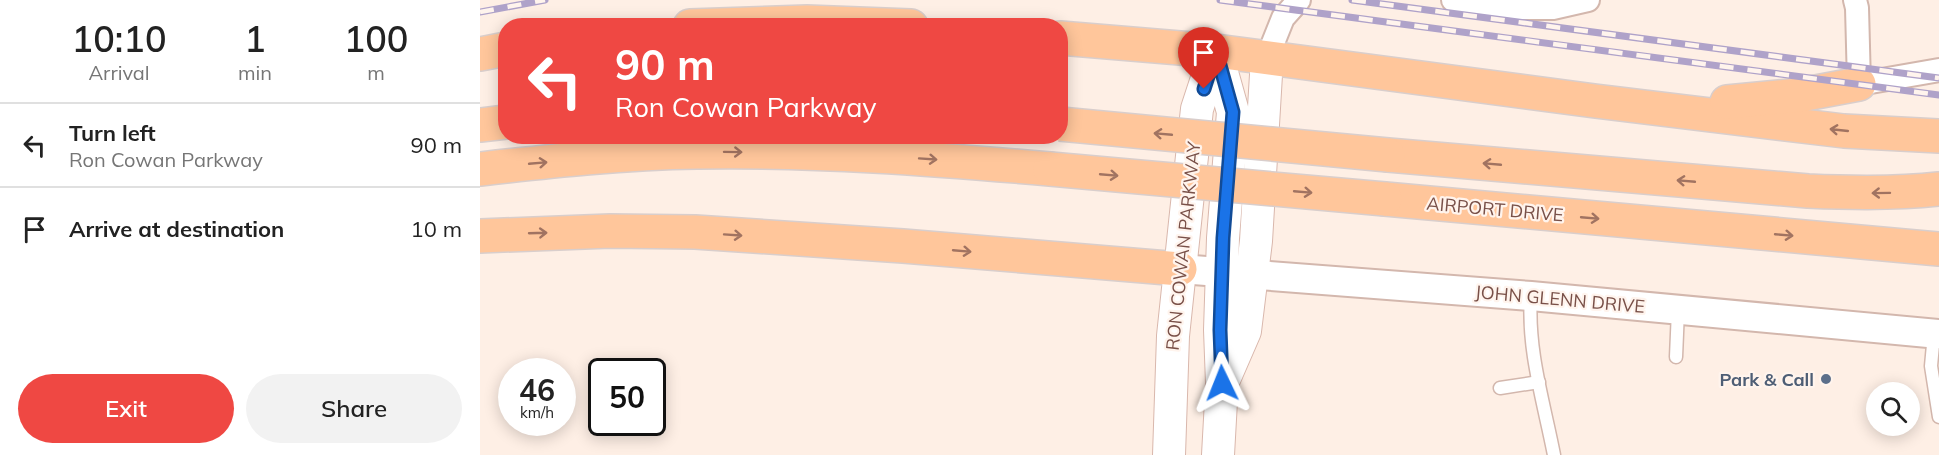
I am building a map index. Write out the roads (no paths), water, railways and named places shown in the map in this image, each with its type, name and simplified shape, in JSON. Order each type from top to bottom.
[{"type":"main road","points":[[1068,39],[1216,51],[1594,101],[1844,131],[1939,136]]},
{"type":"main road","points":[[480,54],[498,51]]},
{"type":"main road","name":"RON COWAN PARKWAY","points":[[1169,455],[1173,336],[1197,109],[1216,51]]},
{"type":"main road","name":"RON COWAN PARKWAY","points":[[1216,51],[1233,112],[1237,272],[1220,330],[1222,383],[1218,455]]},
{"type":"main road","points":[[1237,272],[1256,241],[1267,58]]},
{"type":"main road","points":[[1594,101],[1741,102],[1800,95],[1858,84]]},
{"type":"main road","points":[[480,125],[498,123]]},
{"type":"main road","points":[[1068,125],[1808,191],[1908,193],[1939,189]]},
{"type":"main road","name":"AIRPORT DRIVE","points":[[480,169],[605,157],[697,152],[874,155],[1939,249]]},
{"type":"main road","points":[[480,236],[610,231],[694,232],[1180,268]]},
{"type":"street","points":[[1267,58],[1283,18],[1299,0]]},
{"type":"street","points":[[1453,0],[1514,8],[1553,8],[1588,0]]},
{"type":"street","points":[[1855,0],[1858,84],[1939,70]]},
{"type":"street","name":"JOHN GLENN DRIVE","points":[[1180,268],[1531,296],[1937,334]]},
{"type":"lane","points":[[1531,296],[1530,316],[1539,382],[1554,455]]},
{"type":"lane","points":[[1676,357],[1678,309]]},
{"type":"lane","points":[[1937,334],[1931,366],[1939,417]]},
{"type":"lane","points":[[1500,388],[1539,382]]},
{"type":"railway","points":[[480,12],[545,0]]},
{"type":"railway","points":[[1220,0],[1939,95]]},
{"type":"railway","points":[[1352,0],[1939,78]]},
{"type":"place","name":"Park & Call","points":[[1826,379]]}]
